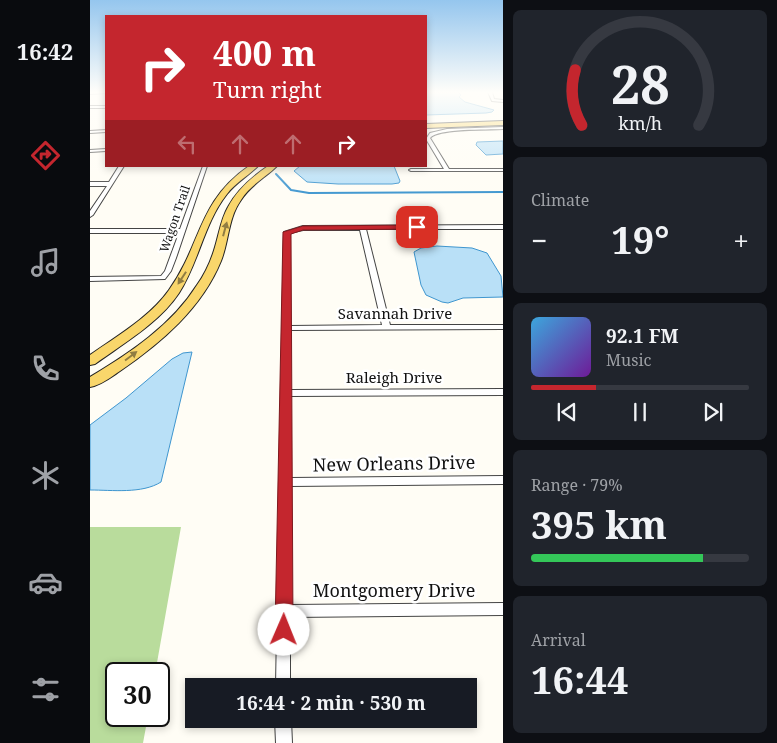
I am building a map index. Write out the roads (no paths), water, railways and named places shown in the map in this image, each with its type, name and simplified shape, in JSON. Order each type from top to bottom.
[{"type":"main road","points":[[90,361],[133,331],[172,294],[188,270],[216,201],[230,184],[253,167]]},
{"type":"main road","points":[[90,383],[110,372],[161,333],[195,298],[214,267],[229,215],[240,194],[258,176],[272,167]]},
{"type":"street","points":[[446,170],[428,138],[431,134],[447,130],[503,128]]},
{"type":"street","points":[[90,132],[104,131]]},
{"type":"street","points":[[90,151],[105,150]]},
{"type":"street","points":[[90,215],[121,167]]},
{"type":"street","name":"Wagon Trail","points":[[90,279],[163,278],[168,271],[205,167]]},
{"type":"street","points":[[410,170],[503,170]]},
{"type":"street","points":[[90,184],[110,184]]},
{"type":"street","points":[[283,678],[286,482],[286,236],[291,230],[303,228],[503,227]]},
{"type":"street","points":[[363,228],[386,328]]},
{"type":"street","points":[[90,231],[183,231]]},
{"type":"street","name":"Savannah Drive","points":[[287,328],[503,327]]},
{"type":"street","name":"Raleigh Drive","points":[[286,393],[503,392]]},
{"type":"street","name":"New Orleans Drive","points":[[286,482],[503,480]]},
{"type":"street","name":"Montgomery Drive","points":[[284,611],[503,609]]},
{"type":"street","points":[[284,728],[284,743]]},
{"type":"water","points":[[503,141],[503,154],[486,155],[476,145],[477,142]]},
{"type":"water","points":[[299,167],[394,167],[400,181],[399,183],[392,184],[307,182],[294,171]]},
{"type":"water","points":[[437,246],[472,248],[487,253],[501,276],[503,297],[463,298],[448,303],[426,295],[421,285],[414,252],[421,248]]},
{"type":"water","points":[[192,352],[161,482],[136,490],[90,490],[90,425],[126,398],[172,359],[183,353]]},
{"type":"waterway","points":[[276,174],[291,190],[309,193],[503,192]]}]
